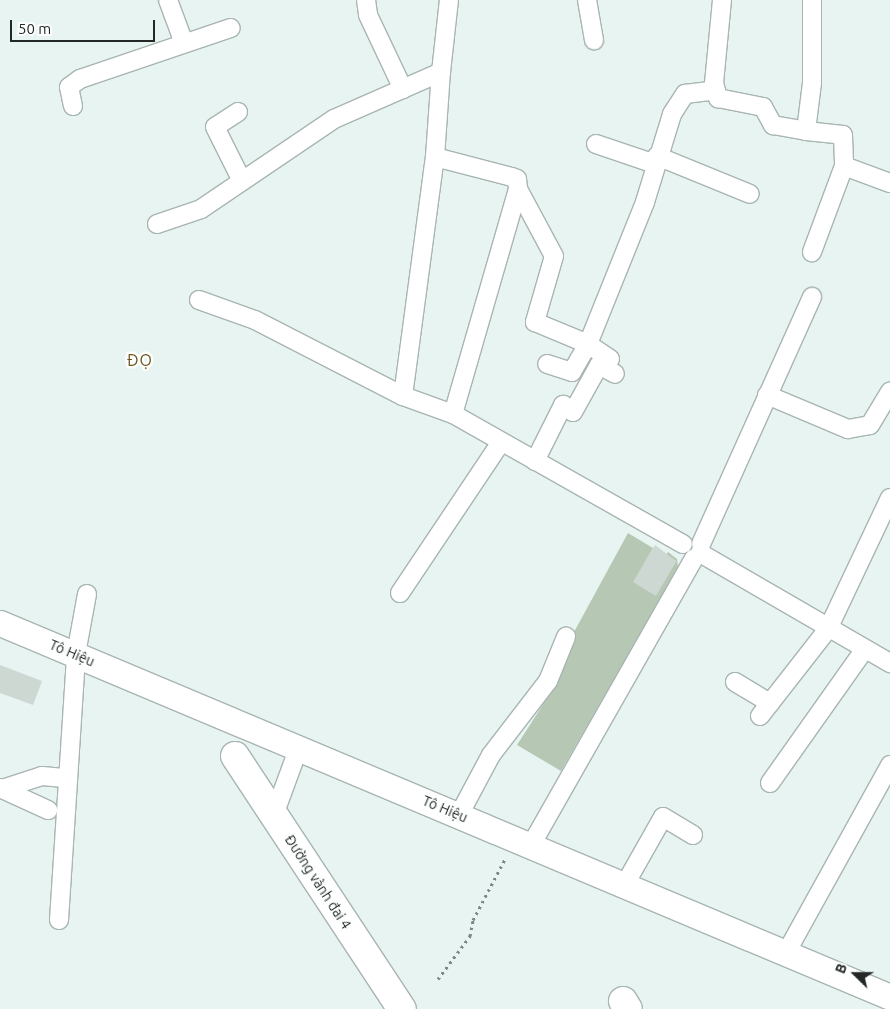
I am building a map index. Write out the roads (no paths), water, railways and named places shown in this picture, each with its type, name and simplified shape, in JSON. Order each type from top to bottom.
[{"type":"main road","name":"Tô Hiệu","points":[[0,622],[459,815],[522,844],[890,997]]},
{"type":"main road","name":"Đường vành đai 4","points":[[235,756],[402,1009]]},
{"type":"street","points":[[168,0],[184,43]]},
{"type":"street","points":[[366,0],[368,15],[403,89]]},
{"type":"street","points":[[403,396],[435,158],[440,72],[449,0]]},
{"type":"street","points":[[588,0],[594,40]]},
{"type":"street","points":[[722,0],[716,90],[718,98],[764,107],[772,125],[844,135],[844,166],[812,252]]},
{"type":"street","points":[[806,131],[812,83],[812,0]]},
{"type":"street","points":[[73,106],[69,87],[80,80],[231,28]]},
{"type":"street","points":[[157,224],[201,209],[241,179],[334,119],[440,72]]},
{"type":"street","points":[[547,364],[572,372],[588,344],[645,202],[656,160],[672,114],[685,94],[716,90]]},
{"type":"street","points":[[238,112],[215,127],[241,179]]},
{"type":"street","points":[[596,144],[656,160],[750,194]]},
{"type":"street","points":[[435,158],[512,177],[517,179],[518,189],[453,414]]},
{"type":"street","points":[[844,166],[890,183]]},
{"type":"street","points":[[518,189],[554,256],[535,322],[588,344],[612,366],[599,365],[573,412],[562,405],[535,461]]},
{"type":"street","points":[[522,844],[694,550],[812,297]]},
{"type":"street","points":[[199,300],[255,320],[403,396],[453,414],[694,550],[828,630],[890,663]]},
{"type":"street","points":[[407,374],[424,402]]},
{"type":"street","points":[[767,395],[848,429],[870,425],[890,393]]},
{"type":"street","points":[[400,593],[501,442]]},
{"type":"street","points":[[735,682],[765,710],[828,630],[890,498]]},
{"type":"street","points":[[59,920],[76,654],[87,594]]},
{"type":"street","points":[[459,815],[491,755],[548,681],[566,637]]},
{"type":"street","points":[[770,783],[865,649]]},
{"type":"street","points":[[274,815],[299,747]]},
{"type":"street","points":[[786,953],[890,765]]},
{"type":"street","points":[[1,788],[42,776],[67,778]]},
{"type":"street","points":[[1,788],[48,810]]},
{"type":"street","points":[[624,886],[663,817],[693,835]]},
{"type":"district","name":"ĐỌ","points":[[140,360]]}]
